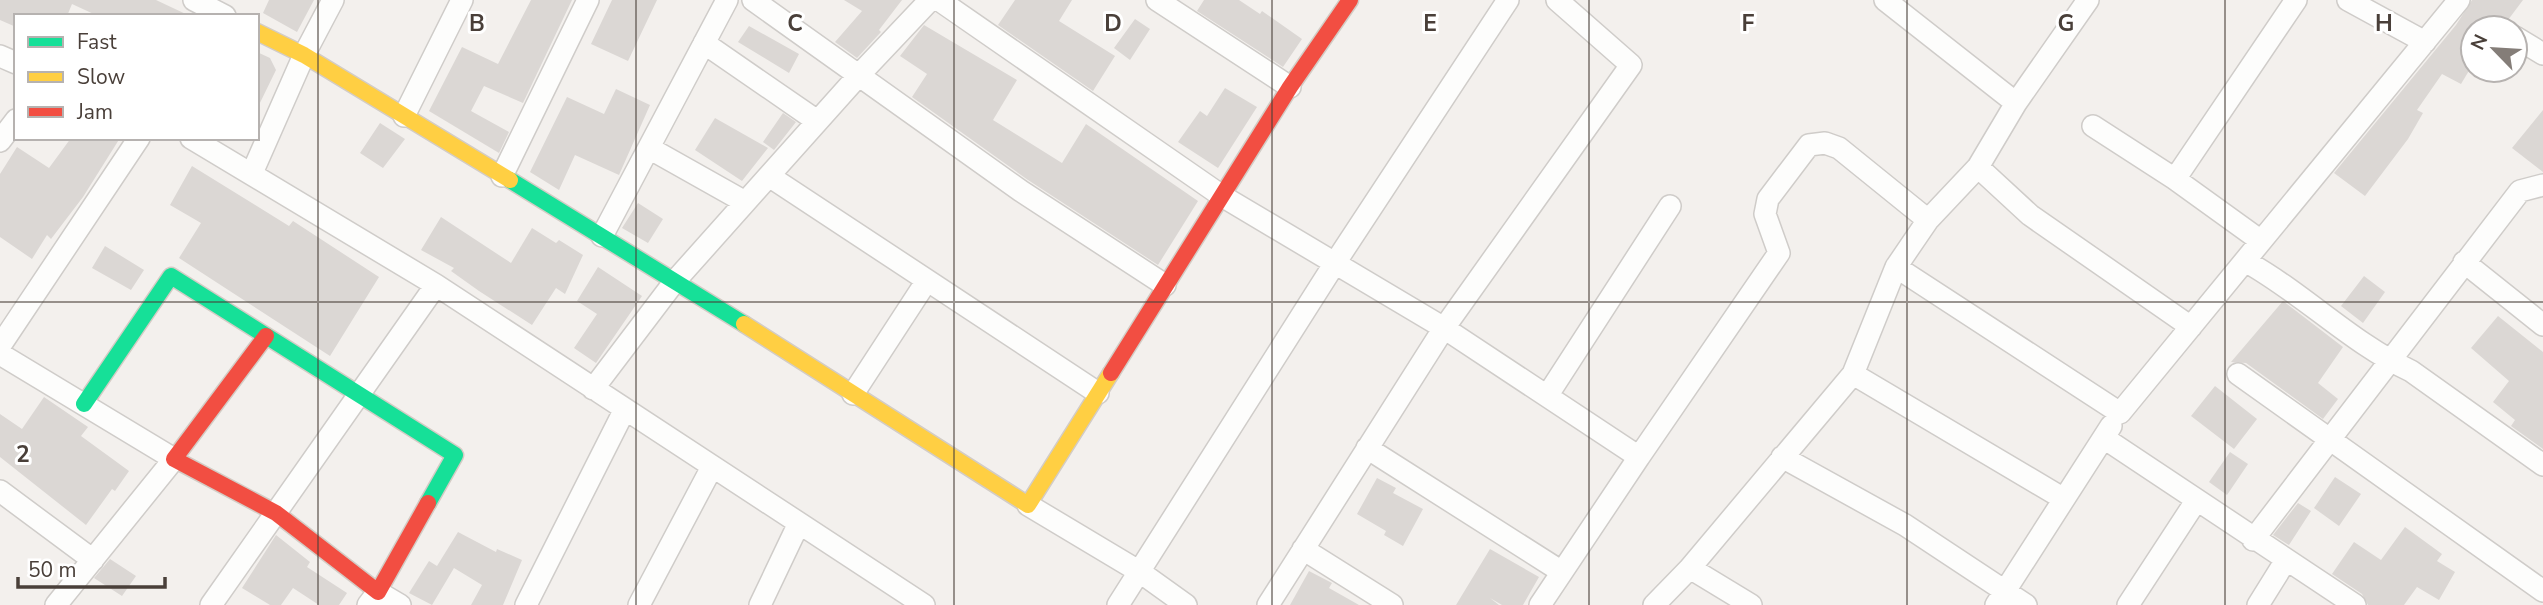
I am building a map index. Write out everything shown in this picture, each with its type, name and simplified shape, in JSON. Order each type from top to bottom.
[{"type":"street","points":[[252,173],[304,55],[333,0]]},
{"type":"street","points":[[404,116],[462,0]]},
{"type":"street","points":[[502,176],[588,0]]},
{"type":"street","points":[[602,236],[727,0]]},
{"type":"street","points":[[753,0],[1021,191],[1165,285]]},
{"type":"street","points":[[593,389],[675,281],[817,121],[930,0]]},
{"type":"street","points":[[939,0],[1222,196],[1444,328],[1639,457]]},
{"type":"street","points":[[1157,0],[1290,87]]},
{"type":"street","points":[[1028,505],[1290,87],[1350,0]]},
{"type":"street","points":[[1118,605],[1335,263],[1508,0]]},
{"type":"street","points":[[1268,605],[1444,328],[1631,65],[1557,0]]},
{"type":"street","points":[[1885,0],[2016,103]]},
{"type":"street","points":[[1654,605],[1690,568],[1853,374],[1896,267],[1928,220],[1978,167],[2016,103],[2088,0]]},
{"type":"street","points":[[2175,179],[2296,0]]},
{"type":"street","points":[[2348,0],[2425,42]]},
{"type":"street","points":[[2000,599],[2120,413],[2459,0]]},
{"type":"street","points":[[200,1],[222,14]]},
{"type":"street","points":[[259,33],[304,55],[675,281],[1028,505],[1140,572],[1186,605]]},
{"type":"street","points":[[704,43],[817,121]]},
{"type":"street","points":[[0,141],[14,123]]},
{"type":"street","points":[[2093,126],[2175,179],[2262,241]]},
{"type":"street","points":[[0,346],[137,140]]},
{"type":"street","points":[[194,140],[436,285],[624,411],[799,523],[893,596],[924,605]]},
{"type":"street","points":[[1540,605],[1779,253],[1765,214],[1768,199],[1809,145],[1825,143],[1839,148],[1928,220]]},
{"type":"street","points":[[649,148],[745,202]]},
{"type":"street","points":[[1978,167],[2030,215],[2191,327]]},
{"type":"street","points":[[769,176],[1098,393]]},
{"type":"street","points":[[2253,540],[2520,191],[2543,185]]},
{"type":"street","points":[[1550,398],[1549,393],[1670,206]]},
{"type":"street","points":[[2245,261],[2282,281],[2389,360],[2411,371],[2543,465]]},
{"type":"street","points":[[2464,262],[2543,325]]},
{"type":"street","points":[[1896,267],[2120,413]]},
{"type":"street","points":[[84,404],[171,276],[455,455],[373,598]]},
{"type":"street","points":[[853,394],[926,282]]},
{"type":"street","points":[[211,605],[436,285]]},
{"type":"street","points":[[56,605],[174,458],[265,336]]},
{"type":"street","points":[[0,355],[174,458],[276,513],[373,598],[400,605]]},
{"type":"street","points":[[1853,374],[2064,499]]},
{"type":"street","points":[[2238,374],[2543,591]]},
{"type":"street","points":[[526,605],[624,411]]},
{"type":"street","points":[[2104,438],[2253,540],[2355,605]]},
{"type":"street","points":[[1367,448],[1562,572]]},
{"type":"street","points":[[1782,457],[1905,525],[2000,599],[2025,605]]},
{"type":"street","points":[[639,605],[712,467]]},
{"type":"street","points":[[0,491],[93,560]]},
{"type":"street","points":[[2128,605],[2196,501]]},
{"type":"street","points":[[760,605],[799,523]]},
{"type":"street","points":[[1303,549],[1392,605]]},
{"type":"street","points":[[2258,605],[2286,560]]},
{"type":"street","points":[[1690,568],[1751,605]]},
{"type":"building","points":[[0,0],[156,0],[186,14],[94,14],[72,4],[68,14],[14,14],[14,26],[0,20]]},
{"type":"building","points":[[269,0],[314,0],[297,32],[263,13]]},
{"type":"building","points":[[531,0],[572,0],[523,103],[484,86],[471,111],[509,132],[499,153],[429,111],[462,47],[498,64]]},
{"type":"building","points":[[612,0],[657,0],[628,61],[591,44]]},
{"type":"building","points":[[844,0],[902,0],[879,30],[881,32],[857,58],[835,42],[862,11]]},
{"type":"building","points":[[1015,0],[1072,0],[1059,21],[1115,56],[1093,91],[998,25]]},
{"type":"building","points":[[1204,0],[1239,0],[1260,14],[1262,11],[1302,39],[1283,67],[1197,11]]},
{"type":"building","points":[[2472,0],[2523,0],[2512,14],[2463,14]]},
{"type":"building","points":[[1135,19],[1150,29],[1130,60],[1114,48]]},
{"type":"building","points":[[2459,20],[2459,83],[2442,74],[2417,110],[2423,113],[2408,139],[2365,196],[2334,173]]},
{"type":"building","points":[[924,25],[1017,80],[993,120],[1062,163],[1086,124],[1198,201],[1158,265],[1028,180],[912,97],[927,74],[900,56]]},
{"type":"building","points":[[749,26],[799,54],[789,73],[738,42]]},
{"type":"building","points":[[259,53],[270,58],[276,70],[259,105]]},
{"type":"building","points":[[1225,88],[1257,107],[1218,168],[1178,142],[1200,111],[1207,116]]},
{"type":"building","points":[[616,89],[650,105],[619,175],[575,155],[559,190],[530,172],[567,97],[604,114]]},
{"type":"building","points":[[2543,110],[2543,172],[2512,148]]},
{"type":"building","points":[[783,113],[796,122],[774,150],[763,142]]},
{"type":"building","points":[[715,118],[768,148],[742,181],[695,150]]},
{"type":"building","points":[[380,123],[405,139],[383,168],[360,153]]},
{"type":"building","points":[[70,140],[119,140],[83,197],[51,239],[47,235],[32,259],[0,237],[0,174],[17,147],[49,168]]},
{"type":"building","points":[[192,166],[289,226],[293,221],[379,277],[330,356],[179,258],[201,223],[170,205]]},
{"type":"building","points":[[638,203],[663,219],[648,243],[622,228]]},
{"type":"building","points":[[441,217],[511,263],[532,228],[583,255],[565,294],[556,288],[532,325],[451,271],[454,268],[421,250]]},
{"type":"building","points":[[105,246],[144,270],[131,290],[92,268]]},
{"type":"building","points":[[598,267],[642,296],[596,363],[574,348],[597,314],[577,301]]},
{"type":"building","points":[[2364,276],[2385,292],[2363,323],[2341,306]]},
{"type":"building","points":[[2283,301],[2343,347],[2318,383],[2338,399],[2323,419],[2246,363],[2231,362]]},
{"type":"building","points":[[2498,316],[2543,352],[2543,449],[2511,426],[2515,420],[2493,402],[2509,381],[2471,348]]},
{"type":"building","points":[[2215,386],[2257,419],[2234,449],[2191,416]]},
{"type":"building","points":[[44,397],[88,427],[81,436],[129,471],[86,525],[0,457],[0,414],[22,429]]},
{"type":"building","points":[[2230,452],[2248,464],[2227,495],[2209,482]]},
{"type":"building","points":[[2335,477],[2361,494],[2339,526],[2314,508]]},
{"type":"building","points":[[1377,478],[1396,488],[1393,493],[1423,509],[1403,546],[1384,535],[1386,531],[1357,514]]},
{"type":"building","points":[[2298,503],[2311,511],[2289,545],[2273,535]]},
{"type":"building","points":[[2405,527],[2442,554],[2437,561],[2455,572],[2439,600],[2417,587],[2404,605],[2368,605],[2362,594],[2332,574],[2354,542],[2381,560]]},
{"type":"building","points":[[458,532],[496,552],[497,549],[522,560],[503,605],[471,605],[482,585],[454,568],[432,605],[409,593],[429,561],[437,566]]},
{"type":"building","points":[[276,535],[310,562],[307,567],[347,593],[339,605],[319,605],[293,588],[281,605],[270,605],[242,588]]},
{"type":"building","points":[[1490,549],[1539,577],[1523,605],[1502,605],[1490,598],[1499,605],[1456,605]]},
{"type":"building","points":[[110,559],[136,576],[122,596],[94,578]]},
{"type":"building","points":[[1309,571],[1332,583],[1329,588],[1359,605],[1290,605]]},
{"type":"traffic: fast","points":[[510,180],[744,324]]},
{"type":"traffic: fast","points":[[84,404],[171,276],[455,455],[428,503]]},
{"type":"traffic: slow","points":[[259,33],[304,55],[510,180]]},
{"type":"traffic: slow","points":[[744,324],[1028,505],[1111,373]]},
{"type":"traffic: jam","points":[[1111,373],[1290,87],[1350,0]]},
{"type":"traffic: jam","points":[[266,336],[174,459],[276,513],[378,592],[428,503]]}]
